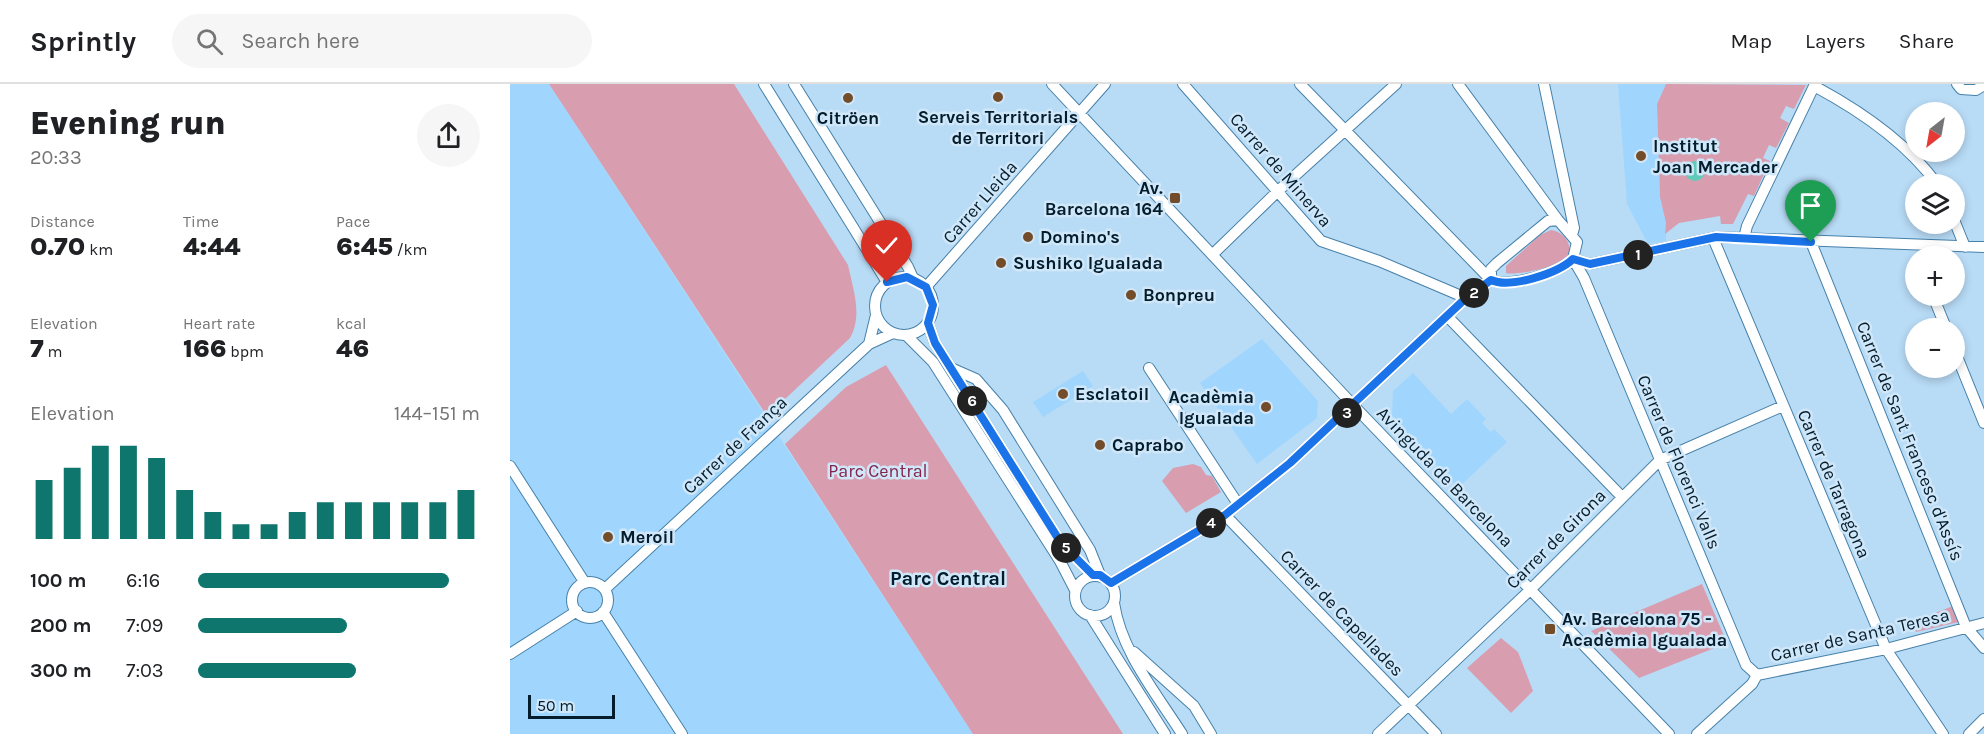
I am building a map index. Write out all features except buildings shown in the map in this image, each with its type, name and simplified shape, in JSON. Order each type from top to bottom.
[{"type":"street","points":[[764,84],[887,282]]},
{"type":"street","points":[[794,84],[913,278],[926,287],[933,305],[928,323],[918,332],[906,335],[893,333],[883,327],[876,315]]},
{"type":"street","name":"Avinguda de Barcelona","points":[[1052,84],[1354,406],[1669,734]]},
{"type":"street","name":"Carrer Lleida","points":[[926,287],[1105,84]]},
{"type":"street","name":"Carrer de Minerva","points":[[1183,84],[1321,241],[1379,261],[1466,298]]},
{"type":"street","points":[[1300,84],[1491,280],[1507,282],[1556,272],[1573,259],[1577,248],[1572,235],[1558,220],[1458,84]]},
{"type":"street","points":[[1213,254],[1278,191],[1396,84]]},
{"type":"street","points":[[1544,84],[1574,228],[1572,235]]},
{"type":"street","points":[[1957,84],[1961,89],[1976,90],[1984,85]]},
{"type":"street","points":[[1744,238],[1747,225],[1815,85],[1896,140],[1928,174]]},
{"type":"street","points":[[1491,280],[1491,269],[1497,263],[1548,221],[1558,220]]},
{"type":"street","points":[[1573,259],[1590,264],[1713,238],[1939,246]]},
{"type":"street","name":"Carrer de Tarragona","points":[[1713,238],[1886,649],[1943,734]]},
{"type":"street","name":"Carrer de Sant Francesc d'Assís","points":[[1811,242],[1966,627],[1984,648]]},
{"type":"street","points":[[1965,247],[1984,247]]},
{"type":"street","name":"Carrer de Florenci Valls","points":[[1573,259],[1584,278],[1746,665],[1757,675]]},
{"type":"street","points":[[868,344],[876,315],[876,297],[887,282],[902,277],[913,278]]},
{"type":"street","points":[[1111,583],[1225,515],[1290,463],[1354,406],[1466,298],[1491,280]]},
{"type":"street","points":[[1447,316],[1622,497]]},
{"type":"street","points":[[928,323],[935,343],[1061,543],[1096,575],[1111,583],[1116,596],[1114,603],[1117,625],[1128,648],[1182,734]]},
{"type":"street","name":"Carrer de França","points":[[605,589],[868,344],[893,333]]},
{"type":"street","points":[[906,335],[933,362],[1060,561],[1075,590],[1077,606],[1090,615],[1165,734]]},
{"type":"street","points":[[951,368],[976,379],[1003,410],[1090,550],[1096,575]]},
{"type":"street","points":[[1149,368],[1238,504]]},
{"type":"street","points":[[1965,376],[1984,423]]},
{"type":"street","name":"Carrer de Girona","points":[[1378,734],[1530,590],[1660,460],[1784,406]]},
{"type":"street","points":[[510,466],[585,583]]},
{"type":"street","name":"Carrer de Capellades","points":[[1225,515],[1436,734]]},
{"type":"street","points":[[1075,590],[1082,580],[1096,575]]},
{"type":"street","points":[[585,583],[597,583],[605,589],[609,601],[603,612],[590,618],[577,611],[572,602],[573,594],[579,586],[585,583]]},
{"type":"street","points":[[1090,615],[1102,615],[1114,603]]},
{"type":"street","points":[[510,654],[577,611]]},
{"type":"street","points":[[603,612],[682,734]]},
{"type":"street","name":"Carrer de Santa Teresa","points":[[1697,734],[1752,684],[1757,675],[1886,649],[1984,623]]},
{"type":"street","points":[[1128,648],[1154,668],[1194,706],[1211,734]]},
{"type":"street","points":[[1969,734],[1984,719]]},
{"type":"shaded area","points":[[510,84],[549,84],[973,734],[510,734]]},
{"type":"shaded area","name":"Institut Joan Mercader","points":[[1618,84],[1666,84],[1657,104],[1660,197],[1666,223],[1666,241],[1648,244],[1627,204]]},
{"type":"shaded area","points":[[1695,161],[1702,164],[1705,171],[1702,178],[1695,181],[1688,178],[1685,171],[1688,164]]},
{"type":"shaded area","name":"Acadèmia Igualada","points":[[1262,339],[1318,401],[1317,418],[1257,464],[1200,383]]},
{"type":"shaded area","name":"Esclatoil","points":[[1083,371],[1093,386],[1043,417],[1033,402]]},
{"type":"shaded area","points":[[1413,373],[1451,414],[1467,399],[1486,419],[1482,423],[1491,432],[1494,429],[1507,442],[1458,488],[1392,417],[1393,391]]},
{"type":"green space","points":[[549,84],[734,84],[848,265],[856,302],[856,320],[850,338],[767,416]]},
{"type":"green space","points":[[1666,84],[1806,85],[1794,109],[1786,106],[1780,118],[1789,123],[1776,148],[1769,145],[1763,158],[1770,161],[1754,196],[1748,194],[1733,224],[1721,224],[1720,216],[1679,223],[1665,234],[1666,223],[1660,197],[1657,104]]},
{"type":"green space","points":[[1551,230],[1561,234],[1568,242],[1569,252],[1563,261],[1535,270],[1506,273],[1506,266],[1540,235]]},
{"type":"green space","name":"Parc Central","points":[[886,365],[1123,734],[973,734],[785,444],[846,387]]},
{"type":"green space","points":[[1193,464],[1201,467],[1206,475],[1212,476],[1221,492],[1186,513],[1162,481],[1173,468]]},
{"type":"green space","points":[[1702,584],[1727,643],[1639,678],[1591,631]]},
{"type":"green space","points":[[1953,606],[1959,622],[1916,632],[1912,622]]},
{"type":"green space","points":[[1501,638],[1518,652],[1533,691],[1511,713],[1467,668]]},
{"type":"place","name":"Serveis Territorials de Territori","points":[[998,97]]},
{"type":"place","name":"Citröen","points":[[848,98]]},
{"type":"place","name":"Institut Joan Mercader","points":[[1641,156]]},
{"type":"place","name":"Av. Barcelona 164","points":[[1175,198]]},
{"type":"place","name":"Domino's","points":[[1028,237]]},
{"type":"place","name":"Sushiko Igualada","points":[[1001,263]]},
{"type":"place","name":"Bonpreu","points":[[1131,295]]},
{"type":"place","name":"Esclatoil","points":[[1063,394]]},
{"type":"place","name":"Acadèmia Igualada","points":[[1266,407]]},
{"type":"place","name":"Caprabo","points":[[1100,445]]},
{"type":"place","name":"Meroil","points":[[608,537]]},
{"type":"place","name":"Av. Barcelona 75 - Acadèmia Igualada","points":[[1550,629]]},
{"type":"district","name":"Parc Central","points":[[948,578]]},
{"type":"route","points":[[887,282],[907,277],[920,282],[930,292],[933,311],[928,323],[935,343],[1061,543],[1093,575],[1100,575],[1111,583],[1225,515],[1290,463],[1354,406],[1466,298],[1491,280],[1507,282],[1530,278],[1556,272],[1573,259],[1590,264],[1716,237],[1811,242]]}]
